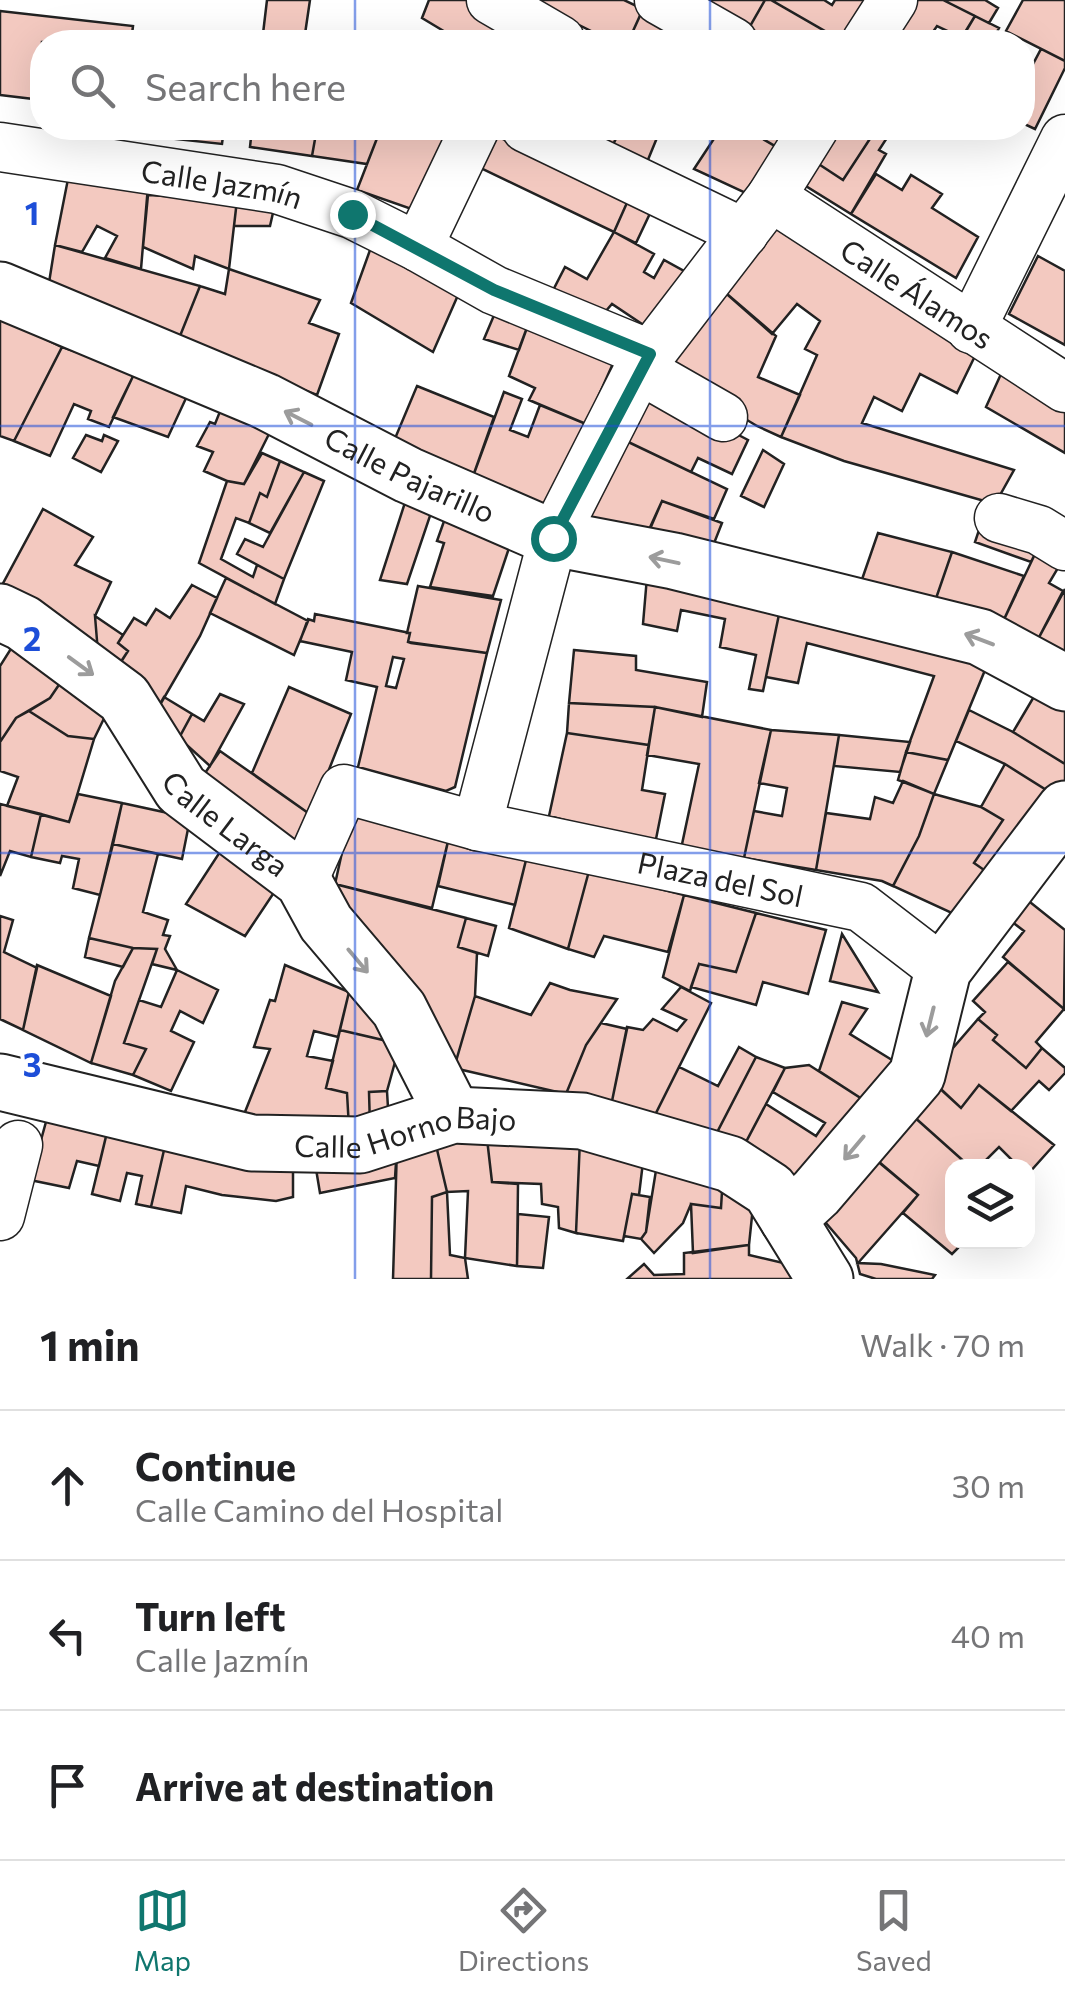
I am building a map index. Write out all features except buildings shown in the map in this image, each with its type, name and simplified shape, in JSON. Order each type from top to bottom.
[{"type":"street","points":[[659,0],[712,30]]},
{"type":"street","points":[[873,30],[892,0]]},
{"type":"street","points":[[502,2],[545,30]]},
{"type":"street","points":[[971,330],[1065,139]]},
{"type":"street","points":[[418,247],[470,140]]},
{"type":"street","name":"Calle Álamos","points":[[561,140],[758,215],[971,330],[1065,388]]},
{"type":"street","points":[[476,826],[553,538],[644,362],[758,215],[806,140]]},
{"type":"street","name":"Calle Jazmín","points":[[0,147],[278,189],[352,214],[494,290],[644,362],[723,418]]},
{"type":"street","name":"Calle Pajarillo","points":[[0,290],[264,401],[408,475],[553,538],[674,562],[980,636],[1065,683]]},
{"type":"street","points":[[999,518],[1039,530],[1065,546]]},
{"type":"street","name":"Calle Larga","points":[[0,612],[22,623],[124,698],[181,790],[303,881],[326,922],[399,1009],[453,1116]]},
{"type":"street","name":"Plaza del Sol","points":[[303,881],[344,789],[476,826],[861,907],[957,952]]},
{"type":"street","points":[[788,1218],[816,1194],[917,1074],[957,952],[1065,809]]},
{"type":"street","points":[[0,1216],[16,1111]]},
{"type":"street","name":"Calle Horno Bajo","points":[[16,1111],[252,1142],[360,1145],[453,1116],[582,1122],[730,1164],[770,1190],[825,1279]]},
{"type":"route","points":[[352,214],[494,290],[650,354],[553,538]]}]
